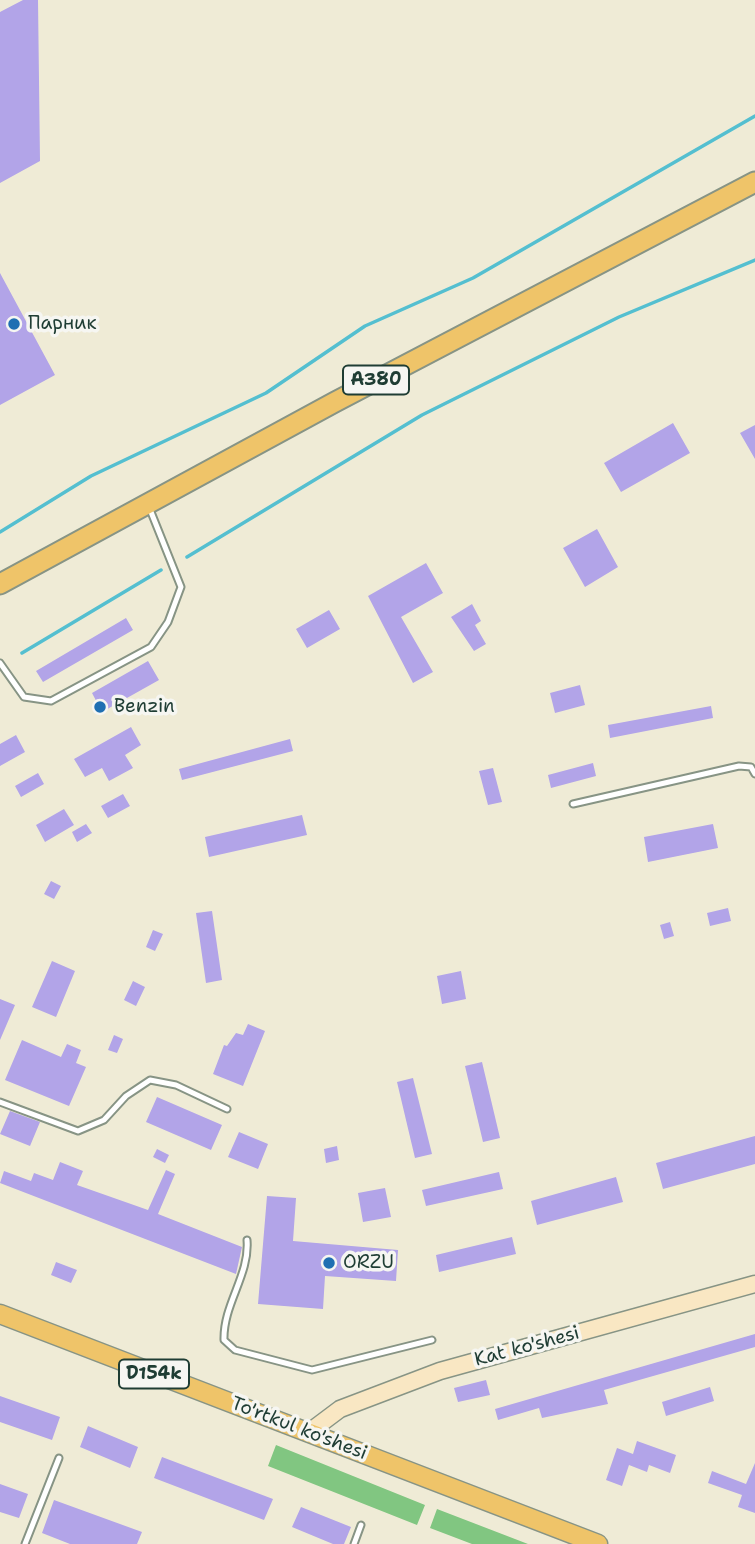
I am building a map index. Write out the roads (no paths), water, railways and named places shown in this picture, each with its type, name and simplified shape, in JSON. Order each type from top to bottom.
[{"type":"highway","name":"A380","points":[[0,584],[147,503],[755,182]]},
{"type":"main road","name":"To'rtkul ko'shesi","points":[[0,1314],[598,1544]]},
{"type":"street","name":"Kat ko'shesi","points":[[308,1433],[340,1409],[440,1371],[755,1284]]},
{"type":"lane","points":[[0,663],[24,697],[51,701],[151,647],[168,622],[181,587],[147,503]]},
{"type":"lane","points":[[573,804],[739,766],[751,767],[755,774]]},
{"type":"lane","points":[[0,1102],[78,1131],[104,1120],[126,1096],[150,1080],[176,1085],[227,1110]]},
{"type":"lane","points":[[247,1240],[248,1257],[223,1319],[224,1339],[236,1350],[312,1370],[432,1340]]},
{"type":"lane","points":[[25,1544],[59,1458]]},
{"type":"lane","points":[[354,1544],[361,1525]]},
{"type":"waterway","points":[[0,532],[91,476],[266,393],[365,326],[473,278],[755,116]]},
{"type":"waterway","points":[[187,557],[422,415],[619,317],[755,260]]},
{"type":"waterway","points":[[22,653],[161,570]]},
{"type":"place","name":"Парник","points":[[14,324]]},
{"type":"place","name":"Benzin","points":[[100,707]]},
{"type":"place","name":"ORZU","points":[[329,1263]]}]
